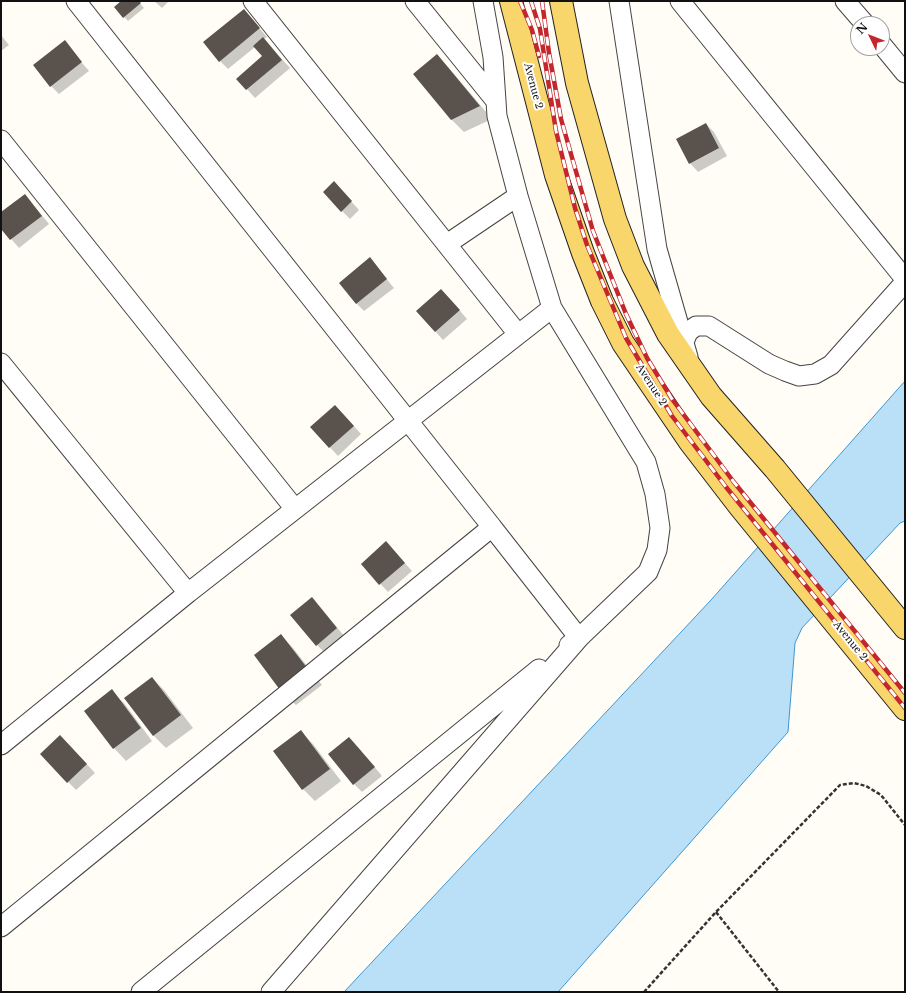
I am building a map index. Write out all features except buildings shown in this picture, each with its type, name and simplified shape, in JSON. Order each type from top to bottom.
[{"type":"main road","name":"Avenue 2","points":[[511,1],[556,175],[583,253],[602,301],[623,343],[656,394],[690,442],[740,507],[905,709]]},
{"type":"main road","points":[[561,1],[577,83],[615,219],[633,266],[651,304],[668,334],[712,396],[775,469],[905,628]]},
{"type":"street","points":[[76,1],[579,638]]},
{"type":"street","points":[[253,1],[518,334]]},
{"type":"street","points":[[415,1],[495,100]]},
{"type":"street","points":[[141,992],[579,638],[648,572],[657,550],[660,528],[655,494],[646,462],[552,308],[518,196],[497,116],[493,57],[483,1]]},
{"type":"street","points":[[619,1],[639,141],[657,249],[691,368]]},
{"type":"street","points":[[680,1],[905,279]]},
{"type":"street","points":[[845,1],[857,16]]},
{"type":"street","points":[[890,54],[905,72]]},
{"type":"street","points":[[1,140],[295,509]]},
{"type":"street","points":[[447,244],[518,196]]},
{"type":"street","points":[[684,342],[688,332],[696,326],[709,326],[769,364],[799,376],[815,374],[831,365],[905,282]]},
{"type":"street","points":[[1,745],[188,593],[552,308]]},
{"type":"street","points":[[1,363],[188,593]]},
{"type":"street","points":[[1,927],[492,526]]},
{"type":"street","points":[[271,992],[579,638]]},
{"type":"path","points":[[644,992],[716,912],[840,785],[854,783],[866,786],[881,795],[905,825]]},
{"type":"path","points":[[716,912],[779,992]]},
{"type":"water","points":[[905,381],[905,521],[900,523],[802,628],[795,643],[788,732],[558,992],[344,992],[711,600]]},
{"type":"railway","points":[[520,1],[532,30],[539,56]]},
{"type":"railway","points":[[531,1],[540,29],[556,131],[575,208],[587,245],[626,338],[672,416],[726,487],[905,708]]},
{"type":"railway","points":[[542,1],[549,53],[561,119],[593,231],[626,314],[647,358],[672,399],[733,481],[905,693]]}]
